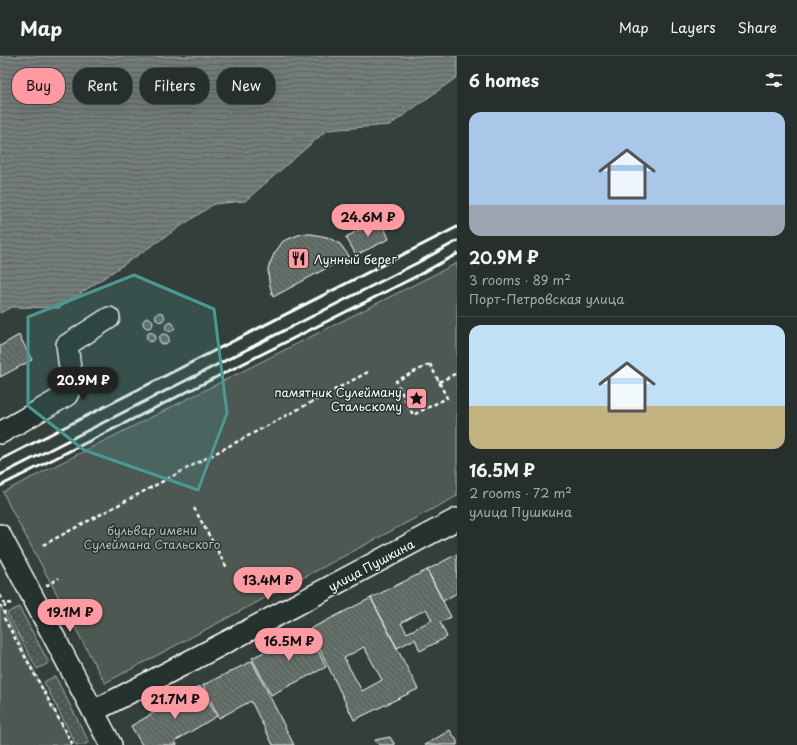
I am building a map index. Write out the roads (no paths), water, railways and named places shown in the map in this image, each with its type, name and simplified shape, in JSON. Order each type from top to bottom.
[{"type":"street","points":[[0,433],[68,395],[72,384],[66,345],[109,318]]},
{"type":"street","name":"улица Пушкина","points":[[94,711],[457,519]]},
{"type":"street","points":[[0,535],[111,745]]},
{"type":"railway","points":[[0,460],[457,227]]},
{"type":"railway","points":[[0,475],[417,263],[457,241]]},
{"type":"railway","points":[[0,486],[415,277],[457,254]]},
{"type":"place","name":"Лунный берег","points":[[299,259]]},
{"type":"place","name":"памятник Сулейману Стальскому","points":[[417,399]]},
{"type":"park label","name":"бульвар имени Сулеймана Стальского","points":[[152,537]]}]
